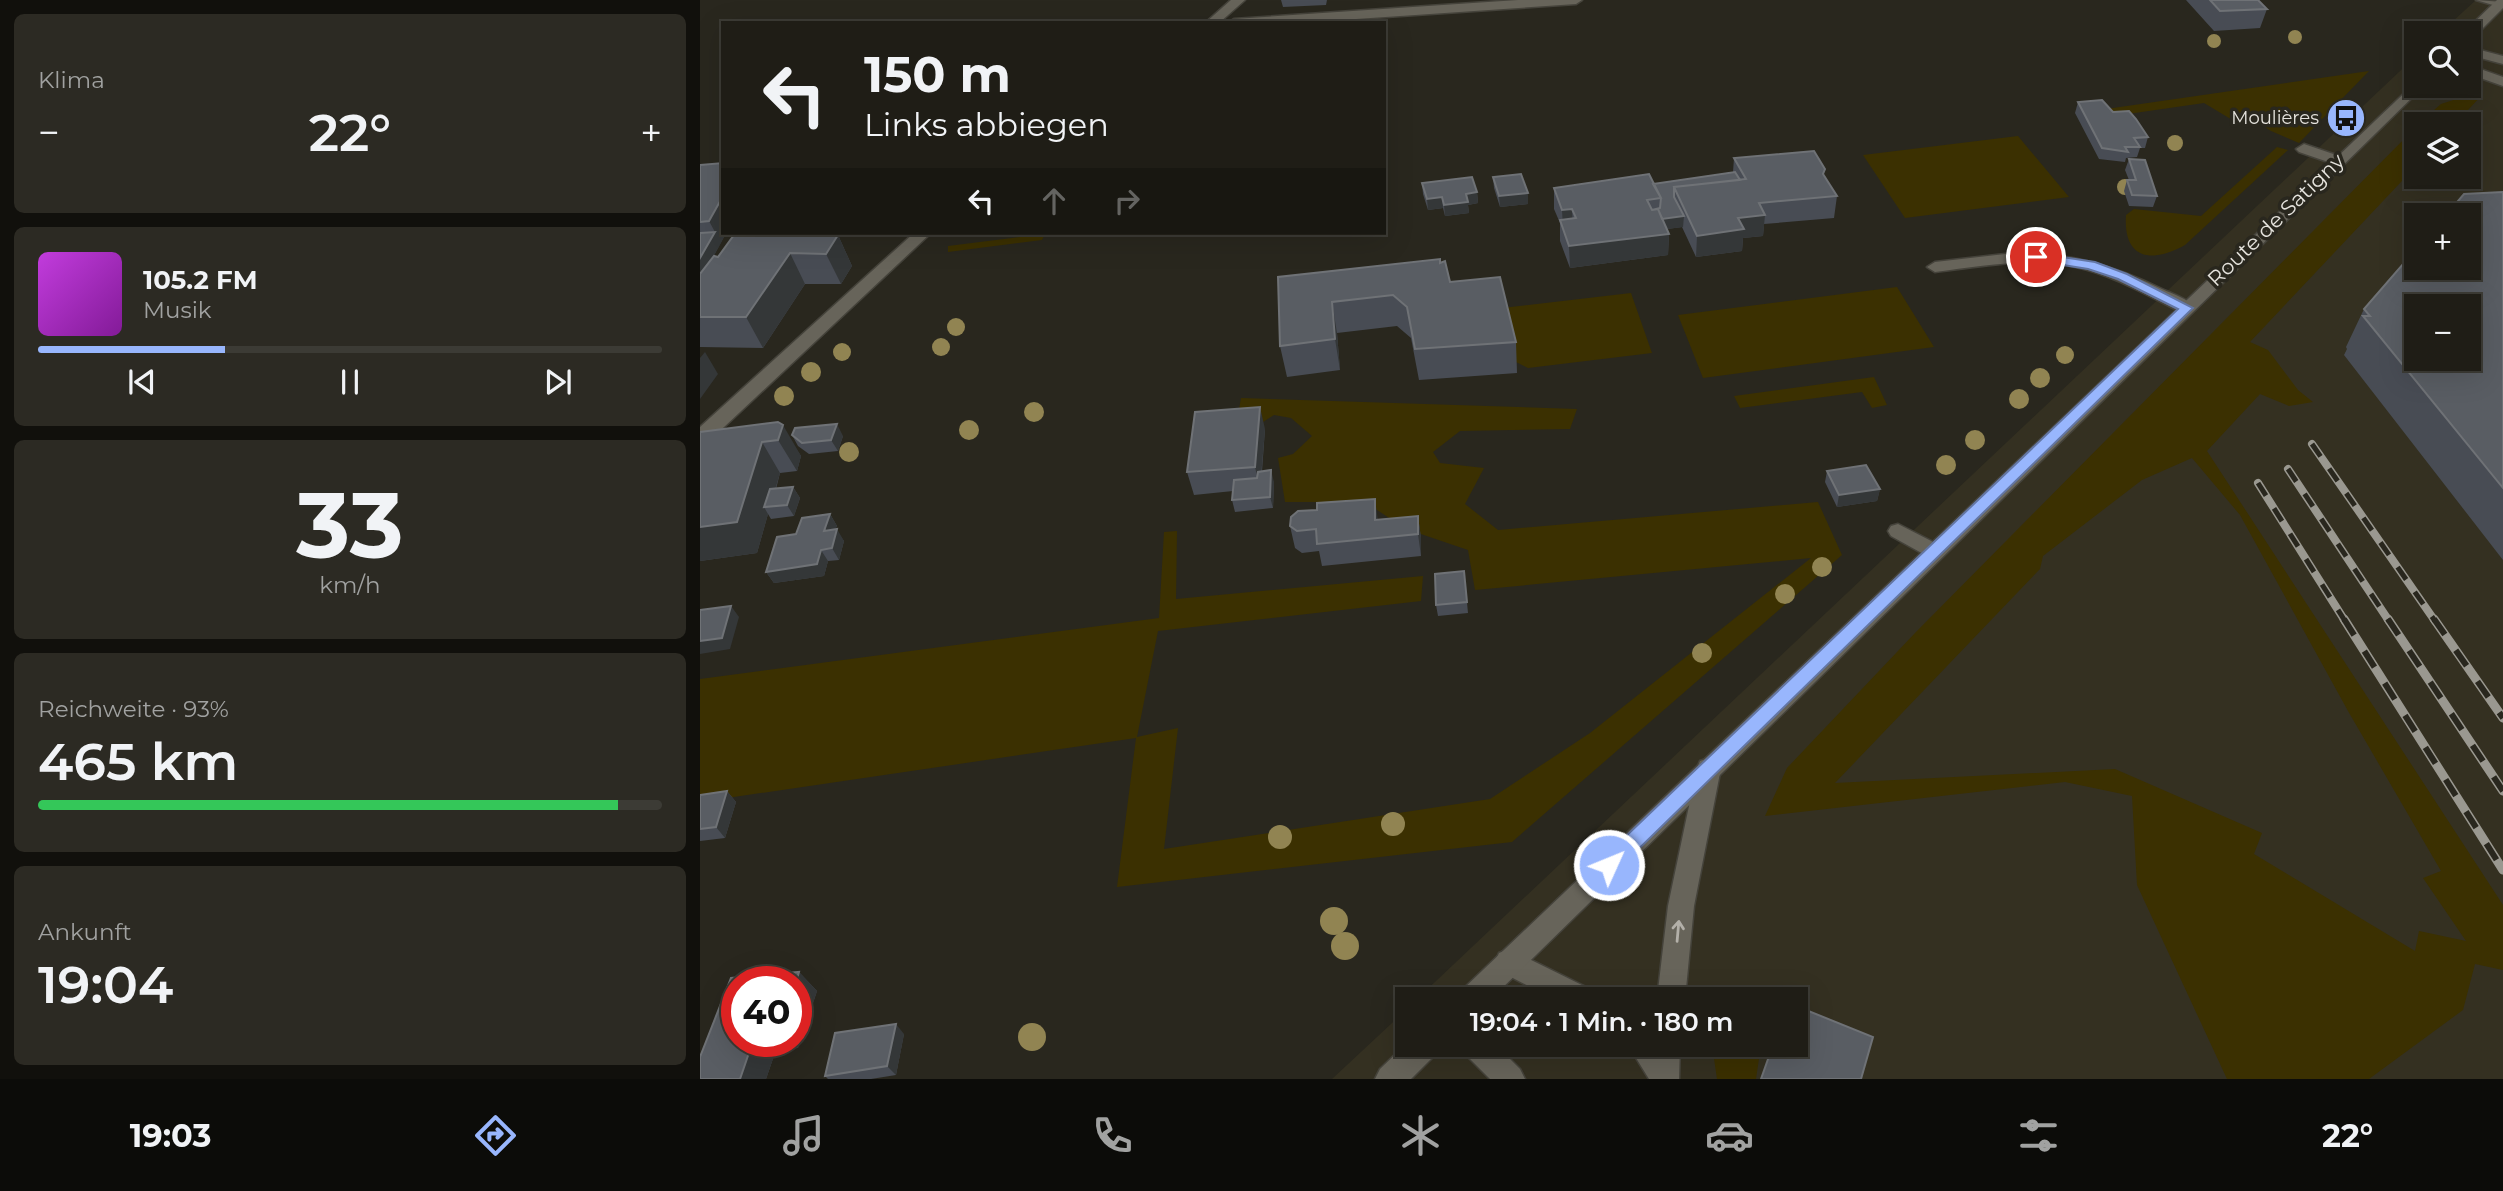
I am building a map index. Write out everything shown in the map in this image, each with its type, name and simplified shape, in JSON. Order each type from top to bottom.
[{"type":"street","points":[[1213,21],[1239,0]]},
{"type":"street","points":[[1264,21],[1576,0]]},
{"type":"street","points":[[2482,0],[2501,3]]},
{"type":"street","points":[[2481,22],[2501,3]]},
{"type":"street","points":[[2481,54],[2503,60]]},
{"type":"street","points":[[2481,74],[2503,82]]},
{"type":"street","name":"Route de Satigny","points":[[1484,987],[2404,97]]},
{"type":"street","points":[[2304,149],[2337,160]]},
{"type":"street","points":[[700,438],[921,235]]},
{"type":"street","points":[[1935,267],[2036,257],[2076,262],[2123,276],[2187,308]]},
{"type":"street","points":[[1898,531],[1934,551]]},
{"type":"street","points":[[1672,987],[1681,906],[1709,768]]},
{"type":"street","points":[[1509,962],[1558,987]]},
{"type":"street","points":[[1390,1079],[1413,1057]]},
{"type":"street","points":[[1488,1057],[1510,1079]]},
{"type":"shaded area","points":[[2476,0],[2503,0],[2503,1079],[1332,1079],[1395,1020],[1395,1057],[1808,1057],[1808,987],[1430,987],[2404,67],[2404,98],[2481,98],[2481,21],[2453,21]]},
{"type":"shaded area","points":[[2369,71],[2299,143],[2256,121],[2234,121],[2204,103],[2114,116],[2106,109]]},
{"type":"shaded area","points":[[2460,98],[2479,98],[2466,112],[2432,112],[2441,104]]},
{"type":"shaded area","points":[[2018,136],[2069,197],[1905,218],[1863,155]]},
{"type":"shaded area","points":[[2404,139],[2404,179],[2250,342],[2268,350],[2298,390],[2313,402],[2289,406],[2260,394],[2207,451],[2503,905],[2503,970],[2475,964],[2463,1010],[2369,1079],[2227,1079],[2137,885],[2132,796],[2065,782],[1765,816],[1787,768],[1915,633]],"holes":[[[2192,458],[2240,515],[2348,711],[2441,871],[2423,878],[2466,941],[2419,931],[2415,951],[2254,854],[2262,833],[2115,769],[1835,783],[2040,569],[2043,556],[2142,480]]]},
{"type":"shaded area","points":[[2277,147],[2288,150],[2185,245],[2161,255],[2142,254],[2134,249],[2126,230],[2126,215],[2134,209],[2201,216]]},
{"type":"shaded area","points":[[1044,235],[1042,240],[948,252],[948,246]]},
{"type":"shaded area","points":[[1897,287],[1934,347],[1703,378],[1678,315]]},
{"type":"shaded area","points":[[1631,293],[1652,353],[1528,368],[1516,362],[1502,308]]},
{"type":"shaded area","points":[[1874,377],[1887,405],[1872,408],[1862,392],[1740,408],[1734,396]]},
{"type":"shaded area","points":[[1241,398],[1577,409],[1570,429],[1460,431],[1433,452],[1440,463],[1484,468],[1465,504],[1498,530],[1818,502],[1842,555],[1512,842],[1117,887],[1136,738],[700,802],[700,679],[1159,618],[1164,532],[1177,531],[1176,599],[1423,576],[1421,601],[1158,631],[1137,737],[1178,728],[1164,849],[1490,799],[1590,733],[1811,558],[1475,590],[1468,550],[1406,529],[1374,508],[1341,502],[1285,502],[1278,458],[1293,454],[1312,436],[1291,418],[1274,415],[1260,424],[1236,426]]},
{"type":"shaded area","points":[[1771,985],[1771,987],[1737,987]]},
{"type":"shaded area","points":[[1714,1057],[1759,1057],[1756,1079],[1717,1079]]},
{"type":"building","points":[[2210,0],[2258,0],[2267,9],[2220,11]]},
{"type":"building","points":[[2102,100],[2113,112],[2129,111],[2136,119],[2148,137],[2134,138],[2140,147],[2125,147],[2128,152],[2102,148],[2078,102]]},
{"type":"building","points":[[1814,151],[1825,169],[1823,174],[1837,196],[1759,203],[1765,215],[1738,218],[1744,229],[1697,236],[1674,187],[1746,179],[1734,158]]},
{"type":"building","points":[[2129,159],[2145,160],[2157,196],[2132,195],[2127,180],[2136,180]]},
{"type":"building","points":[[721,163],[721,200],[709,221],[700,222],[700,165]]},
{"type":"building","points":[[1735,172],[1740,180],[1674,187],[1674,197],[1684,216],[1662,219],[1658,209],[1652,210],[1660,208],[1661,198],[1653,184]]},
{"type":"building","points":[[1521,174],[1528,193],[1499,196],[1493,177]]},
{"type":"building","points":[[1649,174],[1661,198],[1647,200],[1652,210],[1658,209],[1669,234],[1569,246],[1560,220],[1576,218],[1572,209],[1562,210],[1554,188]]},
{"type":"building","points":[[1472,177],[1477,192],[1466,194],[1468,202],[1444,205],[1442,197],[1427,199],[1422,183]]},
{"type":"building","points":[[2503,192],[2503,488],[2408,371],[2481,371],[2481,294],[2404,294],[2404,366],[2363,316],[2370,316],[2364,309],[2404,263],[2404,280],[2481,280],[2481,203],[2456,203],[2464,194]]},
{"type":"building","points":[[715,232],[700,258],[700,233]]},
{"type":"building","points":[[734,235],[838,235],[826,254],[790,253],[746,317],[700,317],[700,274],[714,256],[718,257]]},
{"type":"building","points":[[1440,259],[1440,263],[1445,261],[1450,282],[1500,277],[1516,342],[1415,349],[1407,307],[1393,295],[1332,302],[1335,339],[1280,346],[1278,277]]},
{"type":"building","points":[[1260,407],[1255,467],[1187,472],[1195,412]]},
{"type":"building","points":[[778,422],[783,425],[778,440],[762,442],[737,522],[700,527],[700,432]]},
{"type":"building","points":[[837,424],[831,440],[802,443],[792,435],[795,428]]},
{"type":"building","points":[[1866,465],[1880,489],[1839,495],[1827,471]]},
{"type":"building","points":[[1271,470],[1270,497],[1232,500],[1234,480],[1257,478],[1258,472]]},
{"type":"building","points":[[793,487],[787,505],[764,507],[770,489]]},
{"type":"building","points":[[1375,499],[1375,520],[1418,516],[1418,534],[1317,544],[1316,529],[1297,531],[1290,526],[1291,517],[1298,511],[1317,510],[1317,503]]},
{"type":"building","points":[[830,514],[824,531],[837,529],[832,548],[821,550],[817,564],[766,572],[777,537],[796,534],[802,518]]},
{"type":"building","points":[[1464,571],[1467,602],[1436,605],[1435,574]]},
{"type":"building","points":[[731,606],[722,638],[700,641],[700,610]]},
{"type":"building","points":[[727,791],[716,827],[700,829],[700,795]]},
{"type":"building","points":[[721,1003],[721,1057],[748,1057],[740,1079],[700,1079],[700,1057]]},
{"type":"building","points":[[1808,1011],[1873,1037],[1861,1079],[1761,1079],[1769,1057],[1808,1057]]},
{"type":"building","points":[[896,1024],[887,1066],[825,1076],[835,1033]]},
{"type":"railway","points":[[2312,444],[2435,621]]},
{"type":"railway","points":[[2288,469],[2389,621]]},
{"type":"railway","points":[[2258,483],[2345,621]]},
{"type":"railway","points":[[2344,619],[2503,870]]},
{"type":"railway","points":[[2388,619],[2503,791]]},
{"type":"railway","points":[[2434,619],[2503,718]]},
{"type":"place","name":"Moulières","points":[[2346,118]]},
{"type":"route","points":[[1609,865],[2187,308],[2123,276],[2090,265],[2036,257]]}]
